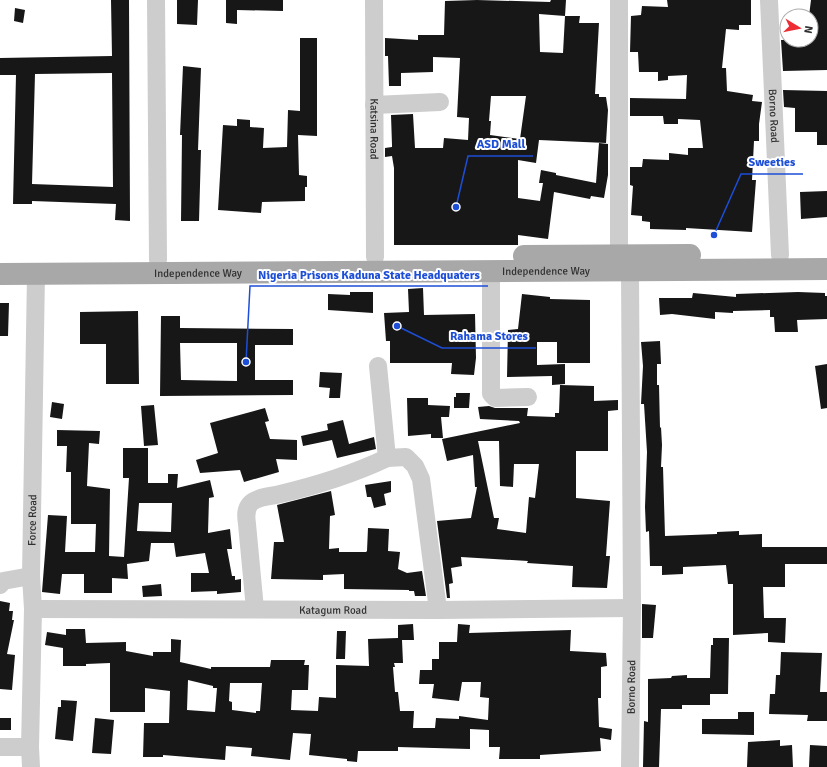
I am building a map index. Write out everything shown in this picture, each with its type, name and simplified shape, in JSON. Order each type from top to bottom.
[{"type":"main road","name":"Independence Way","points":[[0,274],[491,271],[780,255],[827,255]]},
{"type":"main road","name":"Independence Way","points":[[0,261],[375,257],[827,269]]},
{"type":"street","points":[[156,0],[158,260]]},
{"type":"street","name":"Katsina Road","points":[[374,0],[375,257]]},
{"type":"street","name":"Borno Road","points":[[619,0],[632,608],[630,767]]},
{"type":"street","name":"Borno Road","points":[[770,0],[780,255]]},
{"type":"street","points":[[374,105],[440,102]]},
{"type":"street","points":[[491,271],[492,394],[495,398],[528,397]]},
{"type":"street","name":"Force Road","points":[[31,767],[30,747],[33,609],[31,576],[36,274]]},
{"type":"street","points":[[378,366],[387,458]]},
{"type":"street","points":[[255,609],[246,510],[251,503],[261,498],[324,483],[367,468],[387,458],[406,457],[416,466],[421,479],[438,610]]},
{"type":"street","points":[[0,586],[3,581],[12,578],[31,576]]},
{"type":"street","name":"Katagum Road","points":[[33,609],[438,610],[632,608]]},
{"type":"street","points":[[0,747],[30,747]]},
{"type":"building","points":[[111,0],[129,0],[130,221],[115,220],[116,204],[32,201],[32,204],[13,204],[16,75],[0,75],[0,58],[112,56]],"holes":[[[112,73],[113,187],[32,184],[35,74]]]},
{"type":"building","points":[[177,0],[198,0],[197,25],[177,24]]},
{"type":"building","points":[[226,0],[283,0],[283,11],[237,10],[237,24],[226,23]]},
{"type":"building","points":[[477,0],[550,2],[551,0],[566,0],[565,16],[580,16],[579,23],[599,23],[595,94],[599,94],[599,97],[606,97],[608,110],[606,143],[539,140],[536,163],[518,160],[518,198],[540,201],[543,183],[539,183],[541,170],[556,173],[556,175],[596,183],[599,143],[608,144],[608,175],[604,198],[591,196],[590,199],[554,192],[548,239],[518,235],[518,245],[394,245],[394,168],[392,156],[385,157],[385,148],[392,147],[391,115],[413,114],[415,148],[443,148],[444,138],[468,140],[469,118],[457,117],[460,58],[433,57],[433,72],[401,73],[401,86],[389,86],[388,56],[385,56],[385,38],[418,40],[418,35],[444,35],[445,1]],"holes":[[[539,14],[565,16],[563,53],[540,52]],[[491,96],[526,96],[520,139],[490,135],[491,121],[489,121]]]},
{"type":"building","points":[[667,0],[751,0],[751,25],[739,25],[739,30],[726,29],[722,68],[726,68],[727,91],[753,95],[752,101],[762,102],[759,124],[759,141],[754,141],[752,180],[756,180],[752,232],[686,228],[686,230],[650,229],[650,222],[642,221],[642,216],[631,215],[633,186],[630,185],[630,167],[642,167],[643,159],[669,160],[669,153],[688,155],[688,148],[703,148],[700,120],[678,119],[678,124],[664,124],[663,116],[630,116],[630,98],[686,99],[687,75],[668,76],[668,80],[658,81],[658,72],[639,72],[638,52],[630,52],[631,16],[641,15],[642,6],[668,7]]},
{"type":"building","points":[[811,0],[827,0],[827,70],[783,71],[782,48],[819,48],[819,8],[810,8]]},
{"type":"building","points":[[15,8],[25,10],[23,23],[14,21]]},
{"type":"building","points":[[300,38],[317,38],[317,136],[298,135],[299,175],[307,176],[305,201],[262,202],[261,213],[218,210],[223,125],[237,126],[237,119],[250,120],[250,127],[264,128],[263,148],[287,147],[288,110],[300,111]]},
{"type":"building","points":[[183,66],[201,68],[198,150],[201,150],[199,221],[181,221],[182,135],[180,135]]},
{"type":"building","points":[[783,90],[827,91],[827,145],[817,145],[817,132],[795,132],[795,108],[784,107]]},
{"type":"building","points":[[827,191],[827,217],[801,219],[800,192]]},
{"type":"building","points":[[423,288],[424,315],[475,314],[476,358],[474,375],[451,374],[452,363],[390,363],[390,341],[386,341],[384,313],[409,312],[408,289]]},
{"type":"building","points":[[350,292],[373,292],[373,313],[328,310],[328,294],[350,295]]},
{"type":"building","points":[[798,292],[825,293],[825,296],[827,296],[827,319],[797,320],[798,332],[775,332],[774,317],[770,317],[770,310],[733,311],[733,313],[715,312],[715,319],[672,314],[660,315],[659,298],[692,298],[693,293],[736,297],[736,294]]},
{"type":"building","points":[[522,294],[550,297],[550,299],[590,300],[590,363],[557,363],[557,342],[537,342],[537,365],[565,364],[565,384],[552,385],[552,376],[507,377],[508,330],[518,329]]},
{"type":"building","points":[[0,303],[9,303],[8,336],[0,336]]},
{"type":"building","points":[[138,311],[139,384],[106,384],[106,344],[80,344],[80,312]]},
{"type":"building","points":[[161,316],[180,316],[180,328],[293,329],[293,345],[255,345],[255,380],[293,380],[293,395],[160,396]],"holes":[[[180,343],[237,343],[237,381],[181,380]]]},
{"type":"building","points":[[660,341],[661,364],[657,364],[657,385],[659,385],[662,445],[661,467],[663,467],[665,536],[717,534],[717,532],[739,531],[739,535],[762,534],[762,547],[827,547],[827,564],[785,564],[785,587],[763,587],[764,618],[786,618],[785,643],[768,642],[768,633],[733,635],[733,584],[728,584],[726,565],[683,567],[683,574],[662,575],[662,566],[650,566],[649,531],[646,532],[645,507],[647,452],[644,404],[641,404],[643,366],[641,342]]},
{"type":"building","points":[[827,364],[827,408],[821,409],[815,366]]},
{"type":"building","points":[[320,372],[342,373],[340,398],[329,398],[330,388],[319,387]]},
{"type":"building","points":[[560,385],[594,386],[594,401],[618,400],[618,410],[608,411],[608,451],[576,451],[576,498],[610,501],[606,556],[610,556],[607,588],[572,587],[573,566],[527,563],[528,561],[461,557],[462,566],[451,568],[453,583],[449,584],[450,598],[447,598],[437,521],[471,518],[477,487],[475,487],[473,455],[447,461],[442,439],[520,423],[519,421],[480,419],[478,407],[489,406],[495,408],[528,408],[527,416],[555,417],[555,413],[559,413]],"holes":[[[478,441],[499,441],[500,486],[513,487],[514,464],[539,464],[535,498],[529,497],[526,533],[497,529],[499,518],[494,518]]]},
{"type":"building","points":[[456,393],[470,393],[469,408],[454,408],[454,397],[456,397]]},
{"type":"building","points":[[407,398],[428,398],[428,405],[450,406],[449,417],[441,417],[443,438],[431,438],[431,434],[408,436]]},
{"type":"building","points":[[52,402],[64,404],[62,419],[50,417]]},
{"type":"building","points":[[154,405],[158,445],[144,446],[141,406]]},
{"type":"building","points":[[265,408],[269,421],[265,422],[270,439],[297,440],[297,460],[276,459],[279,472],[244,482],[240,470],[200,473],[196,460],[218,453],[210,423]]},
{"type":"building","points":[[343,420],[349,444],[374,437],[376,449],[337,458],[332,440],[303,446],[301,436],[328,430],[327,424]]},
{"type":"building","points":[[57,430],[100,431],[99,444],[89,443],[87,486],[110,489],[109,556],[124,557],[129,478],[123,478],[123,448],[148,448],[148,483],[168,483],[168,474],[178,474],[177,488],[210,480],[214,497],[209,498],[208,533],[230,529],[232,549],[227,549],[232,576],[235,576],[235,580],[241,579],[241,592],[217,594],[217,591],[191,592],[191,573],[209,573],[205,553],[176,557],[174,543],[151,543],[149,561],[127,564],[128,579],[112,578],[112,593],[84,593],[84,574],[62,574],[60,594],[42,592],[48,515],[67,516],[65,552],[95,552],[96,524],[71,524],[71,472],[66,472],[67,446],[57,446]],"holes":[[[139,503],[172,503],[171,532],[137,531]]]},
{"type":"building","points":[[391,481],[391,492],[384,494],[386,505],[374,508],[371,497],[367,497],[365,485]]},
{"type":"building","points":[[331,491],[335,515],[330,516],[329,549],[339,548],[339,552],[366,552],[368,528],[389,529],[388,551],[400,552],[398,569],[407,573],[422,571],[426,596],[415,596],[414,591],[409,590],[344,589],[344,574],[323,575],[323,580],[271,579],[274,542],[284,542],[277,505]]},
{"type":"building","points":[[161,584],[162,596],[143,597],[142,586]]},
{"type":"building","points":[[0,601],[10,603],[9,611],[13,611],[12,620],[14,620],[7,654],[15,655],[12,690],[0,689]]},
{"type":"building","points":[[642,604],[656,605],[653,638],[642,638]]},
{"type":"building","points":[[413,624],[414,640],[402,640],[403,663],[394,663],[395,667],[393,667],[395,692],[398,692],[400,711],[414,711],[413,728],[435,728],[436,718],[459,719],[459,716],[488,720],[489,698],[480,697],[481,682],[462,682],[459,701],[432,698],[434,684],[419,684],[420,670],[432,670],[432,659],[439,659],[439,642],[457,642],[458,624],[470,625],[469,633],[571,630],[570,651],[606,653],[607,666],[601,667],[601,698],[598,698],[599,727],[612,729],[611,740],[600,738],[601,751],[540,755],[540,759],[499,759],[500,747],[489,747],[489,730],[470,729],[470,749],[398,747],[398,751],[358,751],[357,762],[347,761],[347,759],[309,755],[311,734],[293,733],[290,760],[251,756],[252,748],[226,746],[225,760],[163,755],[163,757],[143,757],[144,723],[169,723],[170,691],[145,688],[145,712],[110,712],[110,663],[86,664],[86,666],[63,666],[63,648],[45,645],[47,632],[66,635],[66,629],[85,629],[86,643],[126,642],[126,651],[153,656],[153,652],[171,652],[171,639],[181,640],[180,662],[211,669],[211,667],[270,667],[271,660],[305,660],[304,665],[309,665],[308,690],[292,690],[291,710],[318,711],[319,697],[336,698],[336,665],[369,666],[368,639],[398,638],[398,625]],"holes":[[[188,680],[217,688],[215,712],[187,710]],[[230,683],[262,683],[260,711],[256,711],[256,713],[232,710],[232,702],[229,701]]]},
{"type":"building","points":[[337,631],[346,631],[345,659],[336,659]]},
{"type":"building","points":[[713,638],[729,638],[728,694],[710,694],[710,705],[682,705],[682,709],[661,709],[659,767],[643,767],[644,721],[648,722],[648,679],[671,678],[672,676],[687,675],[687,678],[710,678],[711,645],[713,645]]},
{"type":"building","points":[[781,652],[822,653],[820,692],[827,692],[827,721],[807,721],[808,715],[769,714],[770,694],[775,694],[776,675],[780,675]]},
{"type":"building","points":[[61,700],[77,701],[73,741],[55,739],[58,707],[61,707]]},
{"type":"building","points":[[738,712],[754,712],[754,735],[702,734],[702,719],[738,719]]},
{"type":"building","points":[[0,718],[11,718],[11,730],[0,730]]},
{"type":"building","points":[[95,718],[114,720],[111,754],[92,753]]},
{"type":"building","points":[[780,740],[780,746],[792,745],[793,767],[747,767],[748,742]]},
{"type":"building","points":[[810,745],[827,746],[827,767],[809,767]]},
{"type":"place","name":"ASD Mall","points":[[456,207]]},
{"type":"place","name":"Sweeties","points":[[714,235]]},
{"type":"place","name":"Rahama Stores","points":[[397,326]]},
{"type":"place","name":"Nigeria Prisons Kaduna State Headquaters","points":[[246,362]]}]
